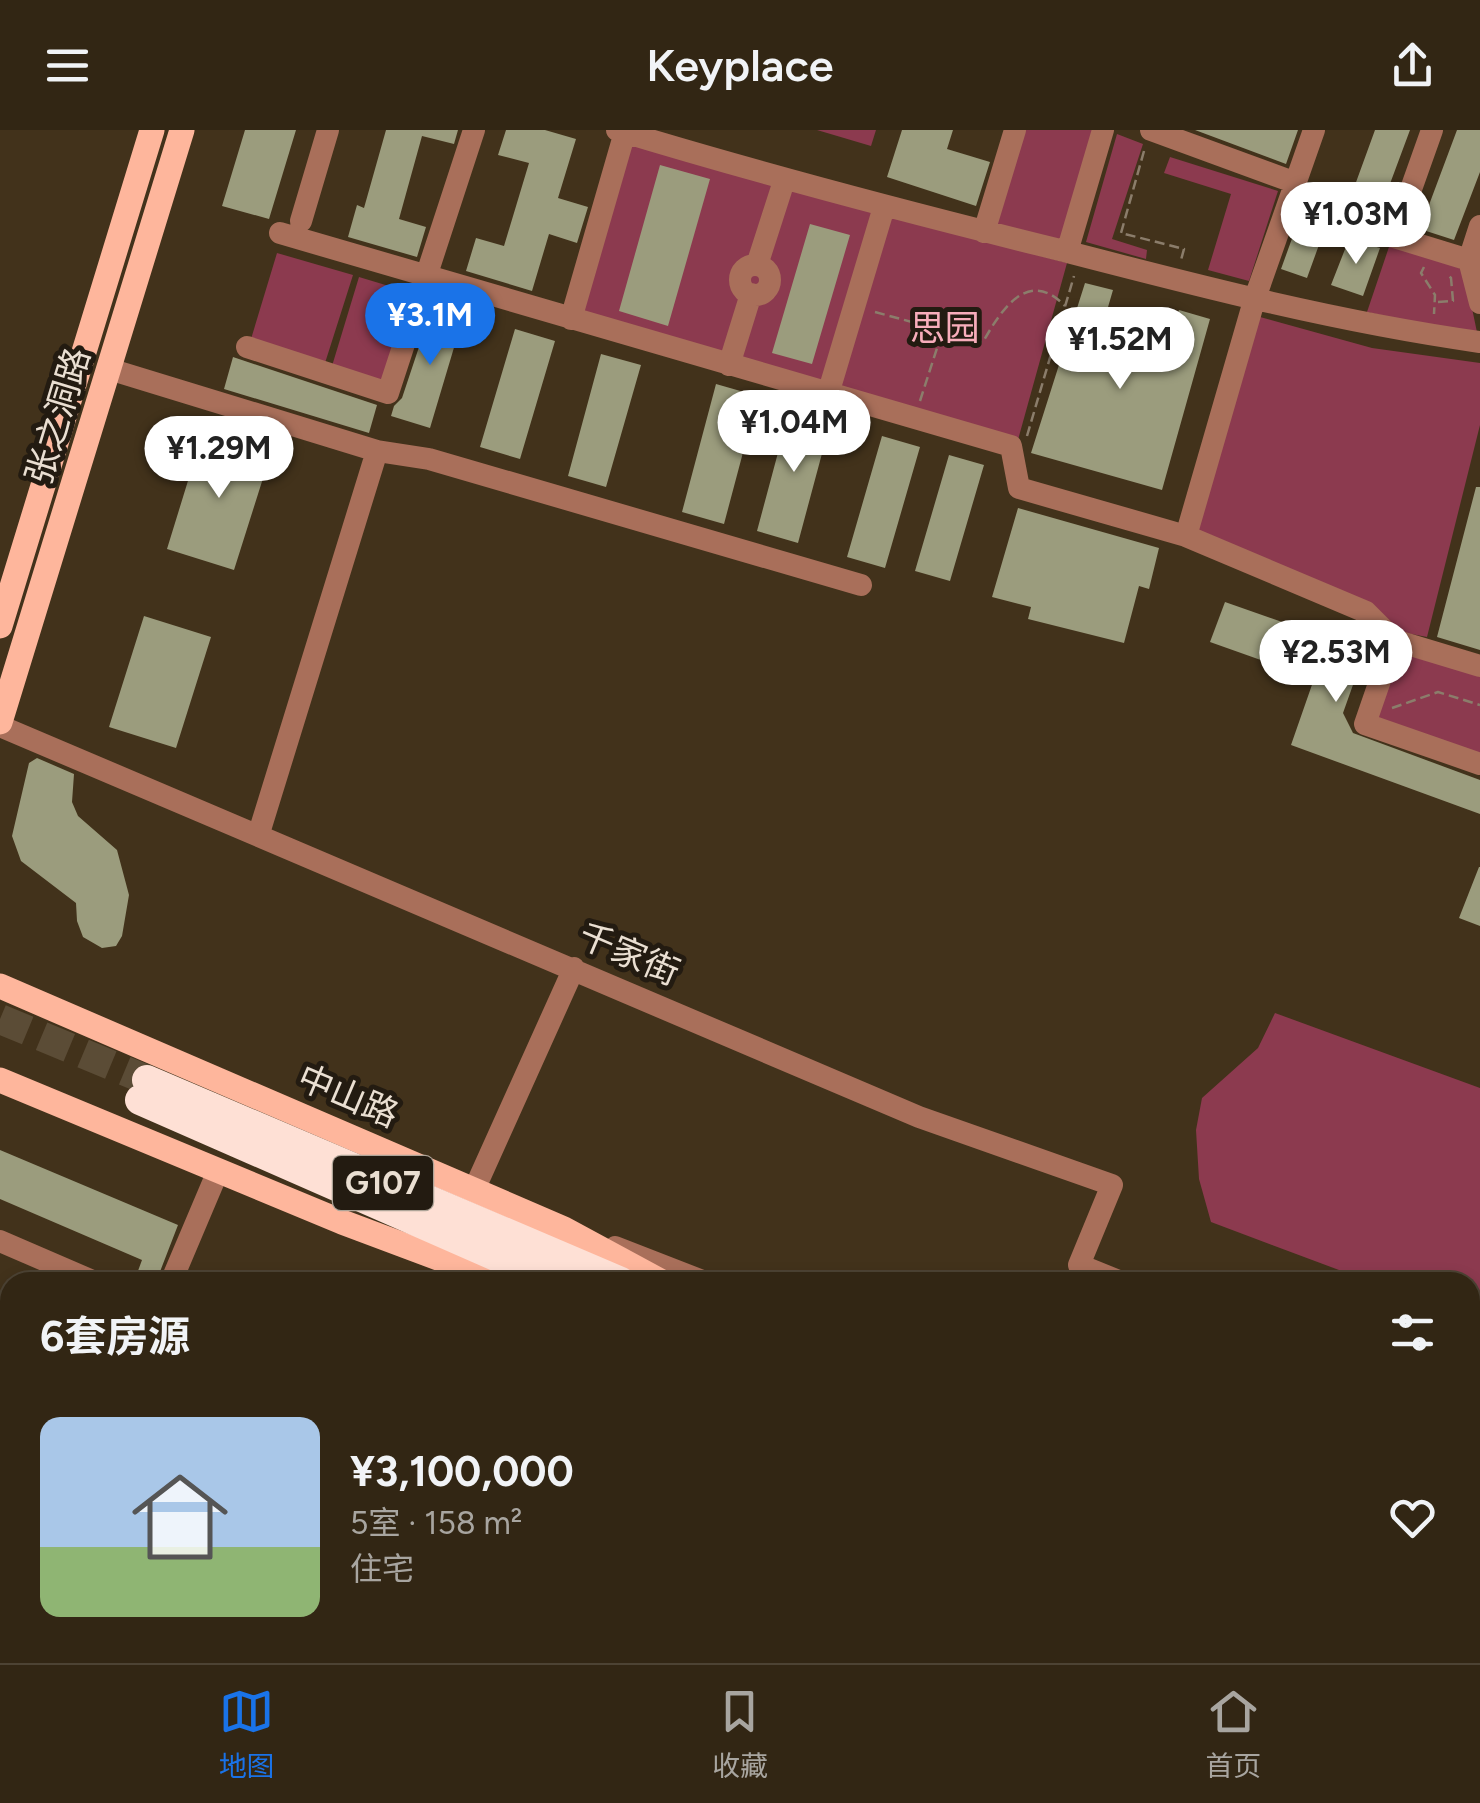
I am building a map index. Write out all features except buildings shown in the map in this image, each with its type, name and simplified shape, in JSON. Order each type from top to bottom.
[{"type":"highway","name":"中山路","points":[[534,1272],[144,1090],[596,1272]]},
{"type":"main road","name":"张之洞路","points":[[0,626],[152,130]]},
{"type":"main road","name":"张之洞路","points":[[0,724],[182,130]]},
{"type":"main road","name":"中山路","points":[[0,986],[564,1229],[644,1272]]},
{"type":"main road","points":[[0,1080],[476,1272]]},
{"type":"street","points":[[302,221],[328,130]]},
{"type":"street","points":[[247,347],[388,393],[474,130]]},
{"type":"street","points":[[984,232],[1015,130]]},
{"type":"street","points":[[1074,254],[1103,130]]},
{"type":"street","points":[[1186,536],[1254,301],[1314,130]]},
{"type":"street","points":[[1394,237],[1432,130]]},
{"type":"street","points":[[571,319],[621,131],[784,181],[1254,301],[1375,327],[1480,342]]},
{"type":"street","points":[[1148,139],[1296,183]]},
{"type":"street","points":[[728,365],[751,294],[740,279],[745,269],[757,265],[784,181]]},
{"type":"street","points":[[828,394],[884,206]]},
{"type":"street","points":[[1306,210],[1394,237],[1428,253],[1469,260]]},
{"type":"street","points":[[1480,226],[1469,260],[1480,304]]},
{"type":"street","points":[[280,233],[1010,446],[1019,488],[1186,536],[1366,612],[1394,640],[1480,666]]},
{"type":"street","points":[[109,369],[377,451],[429,460],[861,585]]},
{"type":"street","points":[[259,833],[377,451]]},
{"type":"street","points":[[1394,640],[1365,724],[1480,764]]},
{"type":"street","name":"千家街","points":[[0,724],[919,1117],[1112,1184],[1077,1272]]},
{"type":"street","points":[[474,1190],[574,968]]},
{"type":"street","points":[[174,1272],[218,1171]]},
{"type":"street","points":[[564,1229],[678,1272]]},
{"type":"street","points":[[0,1241],[72,1272]]},
{"type":"street","points":[[0,1256],[38,1272]]},
{"type":"path","points":[[1148,139],[1120,233],[1184,249],[1175,280]]},
{"type":"path","points":[[1431,335],[1436,302],[1421,273],[1428,253],[1452,278],[1453,301],[1436,302]]},
{"type":"path","points":[[1027,436],[1065,306],[1074,254]]},
{"type":"path","points":[[854,306],[923,325],[940,341],[983,342],[1021,293],[1039,288],[1051,292],[1065,306]]},
{"type":"path","points":[[914,418],[940,341]]},
{"type":"path","points":[[1367,719],[1413,698],[1438,692],[1480,704]]},
{"type":"green space","points":[[817,130],[876,130],[871,146]]},
{"type":"green space","points":[[1020,130],[1099,130],[1064,246],[990,226]]},
{"type":"green space","points":[[1117,134],[1143,144],[1112,239],[1147,250],[1146,259],[1086,242]]},
{"type":"green space","name":"思园","points":[[626,143],[1067,263],[1016,447],[571,319]]},
{"type":"green space","points":[[1170,157],[1278,191],[1249,281],[1208,270],[1231,194],[1164,173]]},
{"type":"green space","points":[[1391,241],[1464,270],[1478,337],[1367,312]]},
{"type":"green space","points":[[277,253],[353,275],[325,363],[251,339]]},
{"type":"green space","points":[[359,277],[412,293],[385,383],[332,366]]},
{"type":"green space","points":[[1260,317],[1372,348],[1480,363],[1480,425],[1427,637],[1401,632],[1197,533]]},
{"type":"green space","points":[[1398,647],[1480,672],[1480,757],[1373,719]]},
{"type":"green space","points":[[1275,1013],[1480,1088],[1480,1272],[1344,1272],[1211,1222],[1199,1179],[1196,1130],[1202,1098],[1258,1048]]},
{"type":"tunnel","points":[[0,1019],[147,1080]]}]
